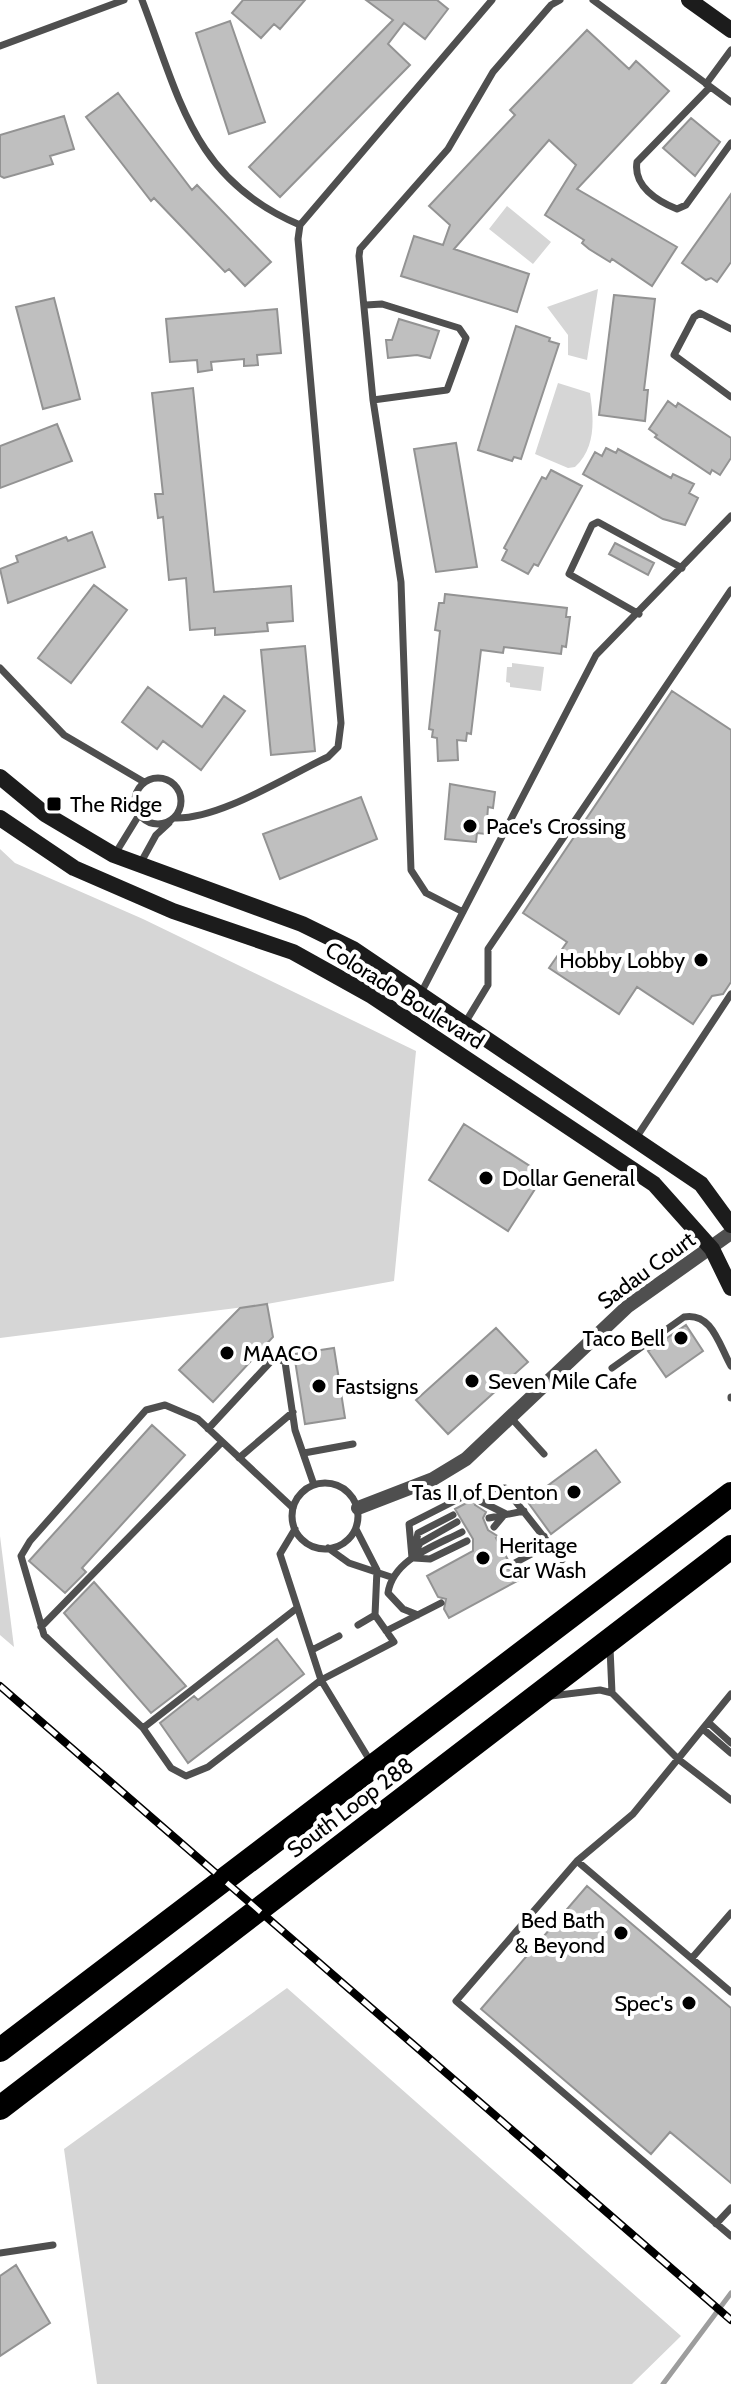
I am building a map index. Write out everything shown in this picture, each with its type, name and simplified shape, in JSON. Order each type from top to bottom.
[{"type":"highway","name":"South Loop 288","points":[[0,2050],[731,1494]]},
{"type":"highway","name":"South Loop 288","points":[[0,2108],[731,1547]]},
{"type":"street","points":[[689,0],[731,30]]},
{"type":"street","name":"Colorado Boulevard","points":[[0,777],[45,814],[114,855],[321,932],[383,967],[701,1184],[731,1225]]},
{"type":"street","name":"Colorado Boulevard","points":[[0,818],[23,837],[125,892],[293,952],[338,975],[633,1168],[678,1207],[712,1249],[731,1288]]},
{"type":"street","points":[[100,880],[114,855]]},
{"type":"street","points":[[125,892],[139,866]]},
{"type":"street","points":[[404,1018],[420,995]]},
{"type":"street","name":"Sadau Court","points":[[358,1508],[433,1479],[455,1466],[512,1419],[587,1342],[628,1306],[731,1233]]},
{"type":"lane","points":[[0,46],[124,0]]},
{"type":"lane","points":[[142,0],[198,142],[236,188],[266,210],[300,225]]},
{"type":"lane","points":[[463,912],[426,893],[411,870],[401,582],[373,400],[360,249],[448,149],[493,72],[551,5],[560,0]]},
{"type":"lane","points":[[593,0],[731,102]]},
{"type":"lane","points":[[144,782],[135,801],[139,815],[151,823],[193,819],[328,757],[338,747],[341,723],[298,239],[300,225],[489,1]]},
{"type":"lane","points":[[731,50],[708,86],[637,162],[635,174],[640,184],[677,209],[686,205],[731,143]]},
{"type":"lane","points":[[366,305],[382,304],[459,328],[466,338],[447,390],[373,400]]},
{"type":"lane","points":[[731,329],[700,313],[694,317],[674,355],[731,397]]},
{"type":"lane","points":[[420,995],[596,655],[731,516]]},
{"type":"lane","points":[[639,614],[569,574],[595,522],[682,568]]},
{"type":"lane","points":[[464,1025],[488,985],[488,949],[731,590]]},
{"type":"lane","points":[[0,668],[64,735],[144,782],[159,778],[179,789],[182,804],[173,819],[156,835],[139,866]]},
{"type":"lane","points":[[114,855],[139,815]]},
{"type":"lane","points":[[636,1138],[731,994]]},
{"type":"lane","points":[[612,1368],[684,1317],[697,1315],[705,1319],[731,1366]]},
{"type":"lane","points":[[208,1429],[275,1357],[285,1362],[293,1412],[314,1485]]},
{"type":"lane","points":[[293,1508],[208,1429],[180,1409],[165,1405],[146,1410],[30,1541],[21,1556],[44,1635],[143,1728],[171,1768],[186,1776],[208,1767],[321,1680],[394,1642],[375,1615],[377,1570],[356,1529],[358,1508],[346,1490],[325,1483],[314,1485],[305,1490],[293,1508],[295,1529],[309,1545],[328,1548],[341,1545],[356,1529]]},
{"type":"lane","points":[[239,1458],[293,1412]]},
{"type":"lane","points":[[512,1419],[544,1454]]},
{"type":"lane","points":[[41,1627],[222,1442]]},
{"type":"lane","points":[[304,1453],[353,1444]]},
{"type":"lane","points":[[412,1558],[409,1524],[476,1490],[505,1488],[562,1560]]},
{"type":"lane","points":[[482,1504],[506,1514]]},
{"type":"lane","points":[[489,1518],[524,1511]]},
{"type":"lane","points":[[494,1527],[506,1514]]},
{"type":"lane","points":[[412,1558],[420,1543],[455,1519]]},
{"type":"lane","points":[[295,1529],[280,1554],[297,1608],[321,1680],[373,1766]]},
{"type":"lane","points":[[418,1615],[403,1609],[388,1593],[391,1577],[412,1558],[462,1532]]},
{"type":"lane","points":[[511,1565],[539,1550],[544,1536]]},
{"type":"lane","points":[[412,1558],[430,1559],[467,1541]]},
{"type":"lane","points":[[328,1548],[349,1563],[391,1577]]},
{"type":"lane","points":[[386,1631],[441,1603]]},
{"type":"lane","points":[[143,1728],[297,1608]]},
{"type":"lane","points":[[358,1625],[375,1615]]},
{"type":"lane","points":[[312,1650],[339,1636]]},
{"type":"lane","points":[[611,1639],[608,1665],[612,1693]]},
{"type":"lane","points":[[533,1699],[600,1690],[612,1693],[678,1759],[731,1800]]},
{"type":"lane","points":[[731,1694],[633,1814],[577,1861],[456,2001],[731,2236]]},
{"type":"lane","points":[[705,1726],[731,1743]]},
{"type":"lane","points":[[705,1726],[731,1753]]},
{"type":"lane","points":[[577,1861],[731,1992]]},
{"type":"lane","points":[[692,1958],[731,1913]]},
{"type":"lane","points":[[716,2224],[731,2208]]},
{"type":"lane","points":[[0,2253],[53,2245]]},
{"type":"shaded area","points":[[507,206],[551,242],[533,264],[489,229]]},
{"type":"shaded area","points":[[598,289],[587,360],[568,355],[568,335],[547,307]]},
{"type":"shaded area","points":[[558,383],[590,393],[592,433],[587,451],[575,467],[568,468],[535,454]]},
{"type":"shaded area","points":[[512,663],[544,667],[541,691],[510,687],[510,683],[506,682],[507,667],[512,667]]},
{"type":"shaded area","points":[[0,849],[15,863],[143,919],[416,1051],[394,1281],[267,1304],[0,1338]]},
{"type":"shaded area","points":[[0,1536],[14,1647],[0,1635]]},
{"type":"shaded area","points":[[287,1988],[681,2336],[632,2384],[97,2384],[64,2149]]},
{"type":"building","points":[[243,0],[305,0],[280,29],[274,24],[261,38],[232,13]]},
{"type":"building","points":[[366,0],[437,0],[448,9],[425,39],[404,23],[388,44],[410,65],[280,197],[249,167],[393,20]]},
{"type":"building","points":[[230,21],[265,122],[229,134],[196,33]]},
{"type":"building","points":[[587,30],[629,69],[636,61],[669,91],[577,189],[677,247],[652,286],[612,259],[610,262],[589,249],[582,243],[584,240],[545,215],[576,165],[549,140],[454,249],[529,274],[517,312],[401,276],[414,236],[443,245],[450,225],[429,206],[515,115],[510,110]]},
{"type":"building","points":[[118,93],[192,190],[197,185],[271,262],[245,286],[229,269],[225,272],[154,198],[151,201],[86,117]]},
{"type":"building","points":[[64,116],[74,149],[50,156],[53,164],[4,178],[0,176],[0,135]]},
{"type":"building","points":[[691,118],[720,142],[695,176],[663,148]]},
{"type":"building","points":[[731,194],[731,262],[717,282],[711,278],[706,280],[682,263]]},
{"type":"building","points":[[614,295],[655,299],[644,390],[648,390],[645,421],[599,415]]},
{"type":"building","points":[[54,298],[80,399],[43,409],[16,307]]},
{"type":"building","points":[[277,309],[281,353],[257,355],[258,365],[244,366],[244,359],[211,362],[212,370],[198,372],[197,360],[170,362],[166,319]]},
{"type":"building","points":[[399,319],[439,331],[430,358],[417,355],[388,358],[386,340],[392,340]]},
{"type":"building","points":[[516,326],[559,344],[521,459],[514,457],[512,461],[478,450]]},
{"type":"building","points":[[193,388],[214,592],[291,586],[293,621],[267,623],[268,631],[215,635],[215,628],[190,630],[186,578],[169,580],[163,517],[158,518],[155,494],[163,494],[152,393]]},
{"type":"building","points":[[668,401],[676,407],[678,403],[731,438],[731,458],[720,475],[712,470],[710,474],[655,437],[657,435],[649,429]]},
{"type":"building","points":[[57,424],[72,461],[0,488],[0,446]]},
{"type":"building","points":[[456,443],[477,567],[436,572],[414,449]]},
{"type":"building","points":[[606,448],[616,453],[618,449],[671,478],[673,474],[694,484],[689,493],[698,498],[685,525],[663,519],[583,474],[595,452],[602,456]]},
{"type":"building","points":[[551,470],[582,486],[538,566],[534,564],[528,574],[502,560],[507,550],[504,548],[542,477],[546,479]]},
{"type":"building","points":[[92,532],[105,567],[8,603],[0,569],[18,562],[16,556],[66,537],[68,541]]},
{"type":"building","points":[[615,543],[654,563],[648,575],[609,554]]},
{"type":"building","points":[[94,585],[127,610],[71,683],[38,658]]},
{"type":"building","points":[[445,594],[567,608],[566,617],[570,617],[566,647],[562,646],[561,654],[504,647],[503,653],[481,650],[471,734],[467,733],[466,741],[457,740],[458,760],[438,761],[437,738],[432,737],[433,730],[429,729],[440,631],[435,630],[439,603],[444,603]]},
{"type":"building","points":[[305,646],[315,751],[271,755],[261,650]]},
{"type":"building","points":[[148,687],[202,727],[224,696],[245,711],[201,770],[163,741],[157,749],[122,722]]},
{"type":"building","points":[[672,691],[731,730],[731,982],[723,994],[712,996],[693,1024],[637,987],[619,1014],[549,968],[567,942],[523,913]]},
{"type":"building","points":[[450,784],[495,792],[493,808],[488,807],[486,834],[477,833],[476,842],[445,839]]},
{"type":"building","points":[[361,797],[377,839],[280,879],[263,834]]},
{"type":"building","name":"Dollar General","points":[[464,1124],[544,1175],[508,1231],[429,1180]]},
{"type":"building","name":"MAACO","points":[[267,1304],[273,1337],[213,1402],[179,1370],[240,1308]]},
{"type":"building","name":"Taco Bell","points":[[686,1325],[703,1351],[666,1377],[648,1351]]},
{"type":"building","name":"Seven Mile Cafe","points":[[496,1328],[528,1362],[448,1434],[416,1400]]},
{"type":"building","name":"Fastsigns","points":[[334,1348],[345,1418],[305,1424],[294,1354]]},
{"type":"building","points":[[152,1425],[185,1455],[82,1568],[86,1572],[65,1593],[29,1561]]},
{"type":"building","name":"Tas II of Denton","points":[[596,1450],[620,1482],[551,1534],[527,1501]]},
{"type":"building","name":"Heritage Car Wash","points":[[474,1499],[475,1505],[486,1512],[483,1518],[488,1530],[499,1537],[496,1538],[508,1560],[506,1569],[514,1571],[519,1580],[449,1618],[444,1609],[446,1599],[438,1597],[427,1576],[473,1551],[473,1539],[455,1509]]},
{"type":"building","points":[[94,1582],[186,1686],[151,1713],[64,1613]]},
{"type":"building","points":[[277,1639],[304,1674],[188,1763],[160,1723],[194,1696],[198,1700]]},
{"type":"building","points":[[587,1886],[731,2008],[731,2183],[670,2132],[651,2154],[481,2009]]},
{"type":"building","points":[[16,2265],[50,2323],[0,2356],[0,2276]]},
{"type":"waterway","points":[[663,2384],[731,2293]]},
{"type":"railway","points":[[0,1686],[731,2320]]},
{"type":"place","name":"The Ridge","points":[[54,804]]},
{"type":"place","name":"Pace's Crossing","points":[[470,826]]},
{"type":"place","name":"Hobby Lobby","points":[[701,960]]},
{"type":"place","name":"Dollar General","points":[[486,1178]]},
{"type":"place","name":"Taco Bell","points":[[681,1338]]},
{"type":"place","name":"MAACO","points":[[227,1353]]},
{"type":"place","name":"Seven Mile Cafe","points":[[472,1381]]},
{"type":"place","name":"Fastsigns","points":[[319,1386]]},
{"type":"place","name":"Tas II of Denton","points":[[574,1492]]},
{"type":"place","name":"Heritage Car Wash","points":[[483,1558]]},
{"type":"place","name":"Bed Bath & Beyond","points":[[621,1933]]},
{"type":"place","name":"Spec's","points":[[689,2003]]}]
